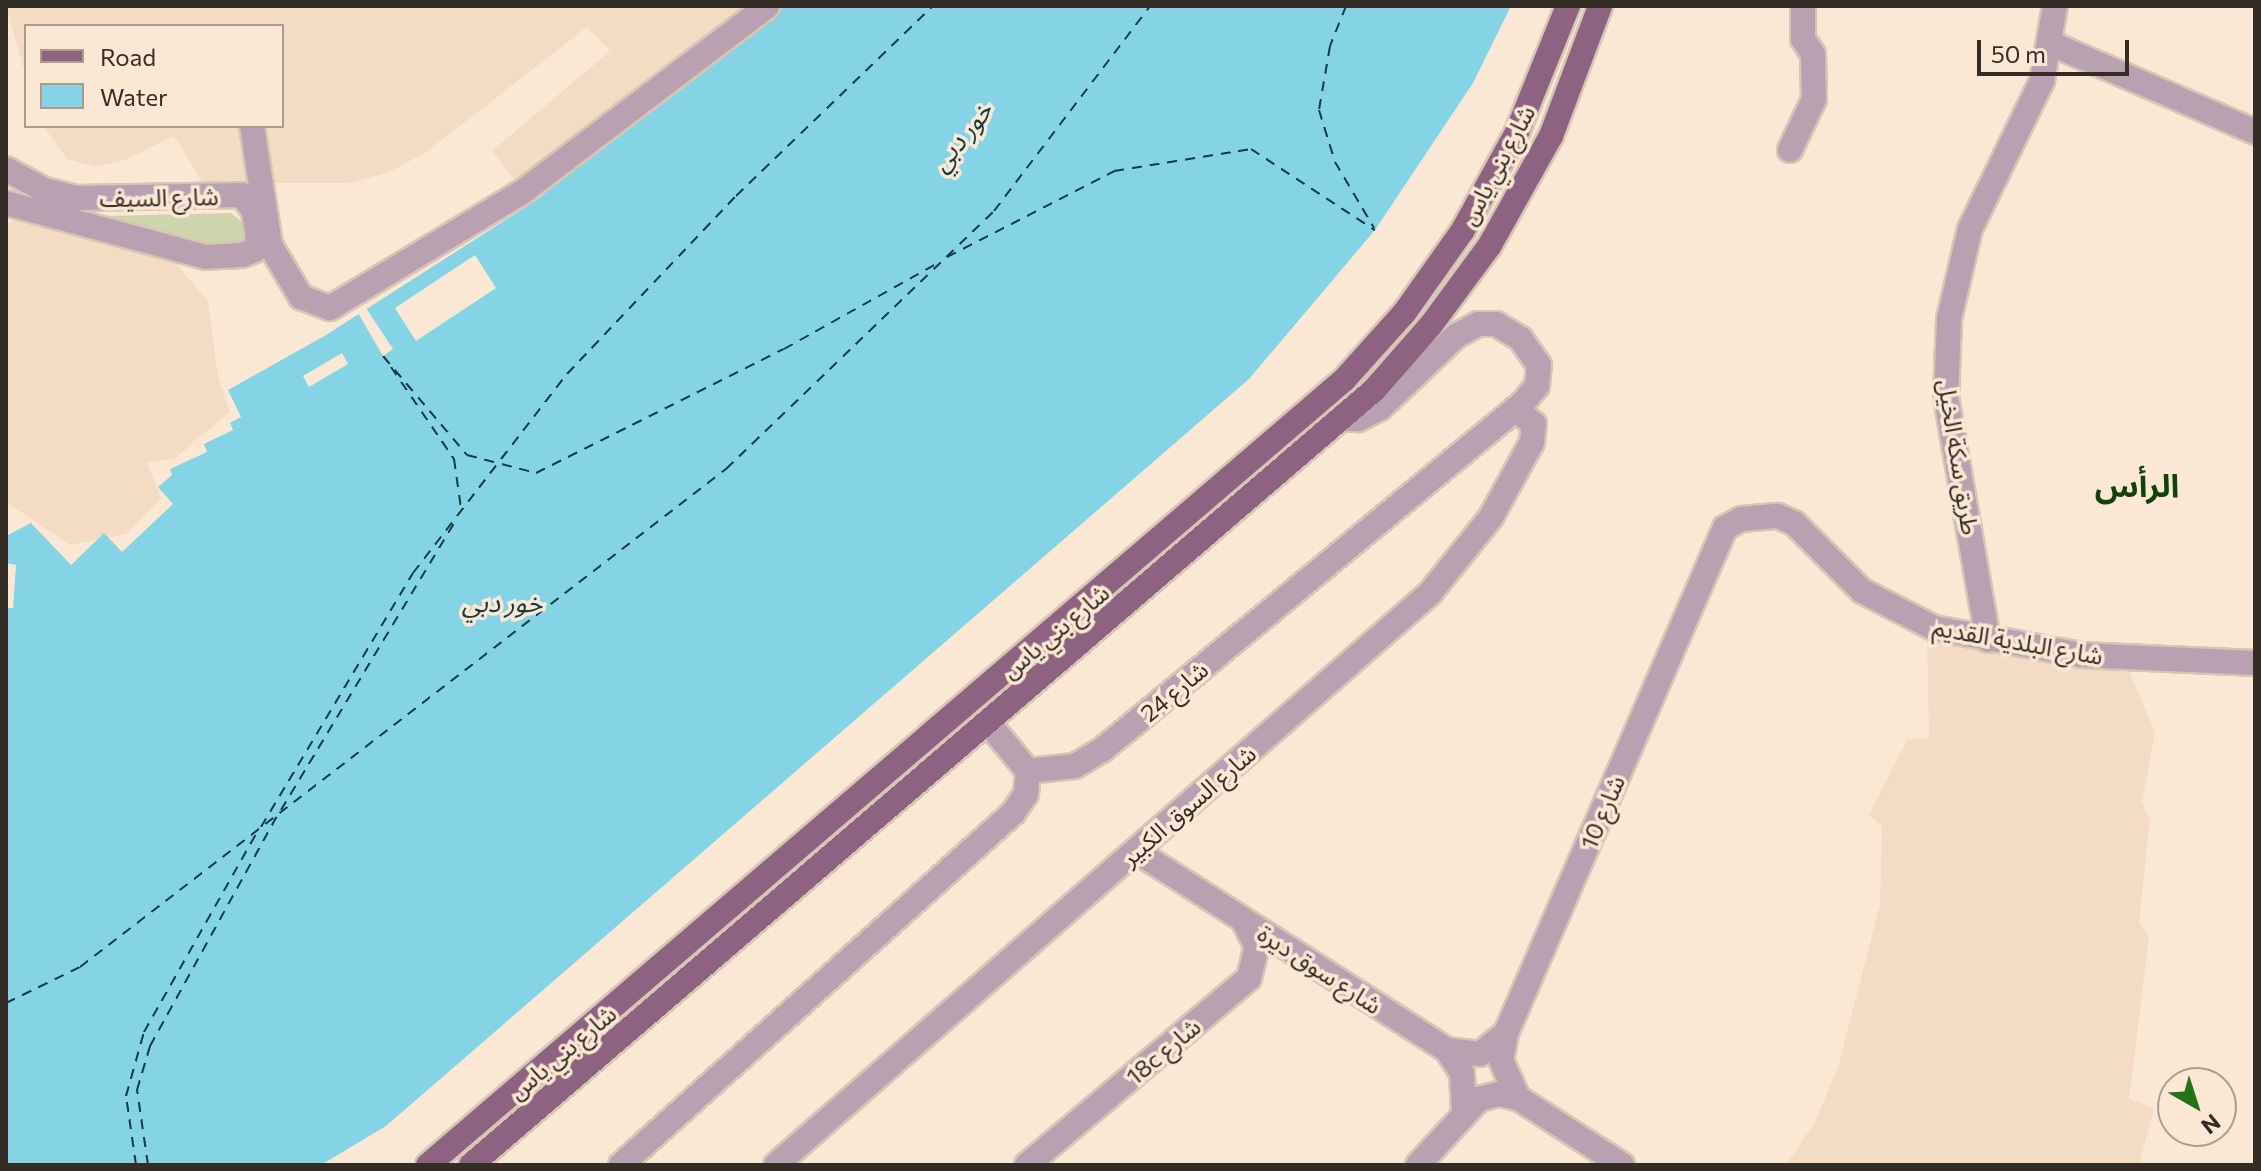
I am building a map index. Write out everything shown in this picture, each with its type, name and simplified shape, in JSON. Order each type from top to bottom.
[{"type":"main road","name":"شارع بني ياس","points":[[428,1165],[1276,443],[1389,330],[1445,259],[1517,132],[1568,6]]},
{"type":"main road","name":"شارع بني ياس","points":[[471,1165],[1343,419],[1403,358],[1490,245],[1551,136],[1600,6]]},
{"type":"main road","points":[[1490,245],[1481,248],[1473,238],[1515,162],[1517,132]]},
{"type":"main road","points":[[1389,330],[1407,322],[1413,327],[1414,336],[1403,358]]},
{"type":"street","points":[[252,128],[270,245],[301,297],[330,308],[532,185],[767,6]]},
{"type":"street","points":[[1790,150],[1814,99],[1813,54],[1803,39],[1803,6]]},
{"type":"street","name":"طريق سكة الخيل","points":[[1988,640],[1946,398],[1949,319],[1970,229],[2028,115],[2052,44],[2055,6]]},
{"type":"street","points":[[2052,44],[2255,132]]},
{"type":"street","name":"شارع السيف","points":[[6,169],[44,190],[77,198],[242,195],[254,211],[258,240],[255,250],[242,255],[206,257],[6,203]]},
{"type":"street","name":"شارع 24","points":[[1028,771],[1075,766],[1102,750],[1515,409],[1537,386],[1536,355],[1521,339],[1488,322],[1456,336],[1380,408],[1358,419],[1343,419]]},
{"type":"street","name":"شارع السوق الكبير","points":[[776,1165],[1394,627],[1462,557],[1500,502],[1532,442],[1534,424],[1515,409]]},
{"type":"street","name":"شارع البلدية القديم","points":[[1725,528],[1760,515],[1786,520],[1883,605],[1934,628],[1988,640],[2118,658],[2255,663]]},
{"type":"street","name":"شارع 10","points":[[1506,1033],[1725,528]]},
{"type":"street","points":[[621,1165],[1013,813],[1026,794],[1028,771],[988,723]]},
{"type":"street","name":"شارع سوق ديرة","points":[[1136,851],[1447,1050]]},
{"type":"street","name":"18c شارع","points":[[1027,1165],[1249,978],[1257,947],[1242,919]]},
{"type":"street","points":[[1447,1050],[1480,1054],[1506,1033]]},
{"type":"street","points":[[1506,1033],[1501,1060],[1518,1098]]},
{"type":"street","points":[[1447,1050],[1462,1073],[1464,1113]]},
{"type":"street","points":[[1418,1165],[1464,1113],[1489,1096],[1518,1098],[1622,1165]]},
{"type":"shaded area","points":[[6,6],[745,6],[519,186],[492,151],[610,51],[587,27],[425,153],[389,172],[350,183],[203,183],[174,136],[125,160],[96,167],[67,159],[44,128],[284,128],[284,24],[24,24],[24,69]]},
{"type":"shaded area","points":[[15,219],[174,261],[208,301],[218,377],[230,412],[174,459],[147,462],[161,499],[126,534],[70,545],[6,502],[6,224]]},
{"type":"shaded area","points":[[1927,628],[2124,660],[2155,732],[2142,803],[2150,818],[2139,922],[2149,936],[2129,1099],[2154,1108],[2139,1165],[1786,1165],[1815,1122],[1838,1067],[1880,905],[1882,826],[1869,815],[1907,740],[1929,738]]},
{"type":"green space","points":[[231,213],[245,224],[246,236],[238,246],[226,248],[104,216]]},
{"type":"water","name":"خور دبي","points":[[785,6],[1511,6],[1473,83],[1375,230],[1249,379],[386,1126],[321,1165],[6,1165],[6,608],[13,608],[16,565],[6,563],[6,536],[31,523],[71,565],[104,533],[122,552],[173,504],[158,487],[172,475],[170,469],[207,452],[204,444],[233,430],[230,423],[241,417],[228,390],[326,335],[535,201]]},
{"type":"pier","points":[[475,255],[496,288],[416,341],[395,308]]},
{"type":"pier","points":[[366,308],[393,349],[383,356],[358,313]]},
{"type":"pier","points":[[342,353],[348,364],[309,387],[303,376]]},
{"type":"ferry route","points":[[261,827],[413,573],[567,374],[736,196],[933,6]]},
{"type":"ferry route","points":[[6,1003],[80,967],[726,469],[994,211],[1150,6]]},
{"type":"ferry route","points":[[1346,6],[1330,46],[1319,110],[1335,162],[1374,228]]},
{"type":"ferry route","points":[[947,257],[1114,171],[1251,149],[1375,230]]},
{"type":"ferry route","points":[[383,356],[467,455],[536,473],[784,349],[938,263]]},
{"type":"ferry route","points":[[391,367],[454,459],[461,508]]},
{"type":"ferry route","points":[[281,810],[455,521]]},
{"type":"ferry route","points":[[148,1165],[137,1090],[150,1046],[277,816]]},
{"type":"ferry route","points":[[136,1165],[126,1096],[144,1032],[257,832]]},
{"type":"district","name":"الرأس","points":[[2137,484]]}]
